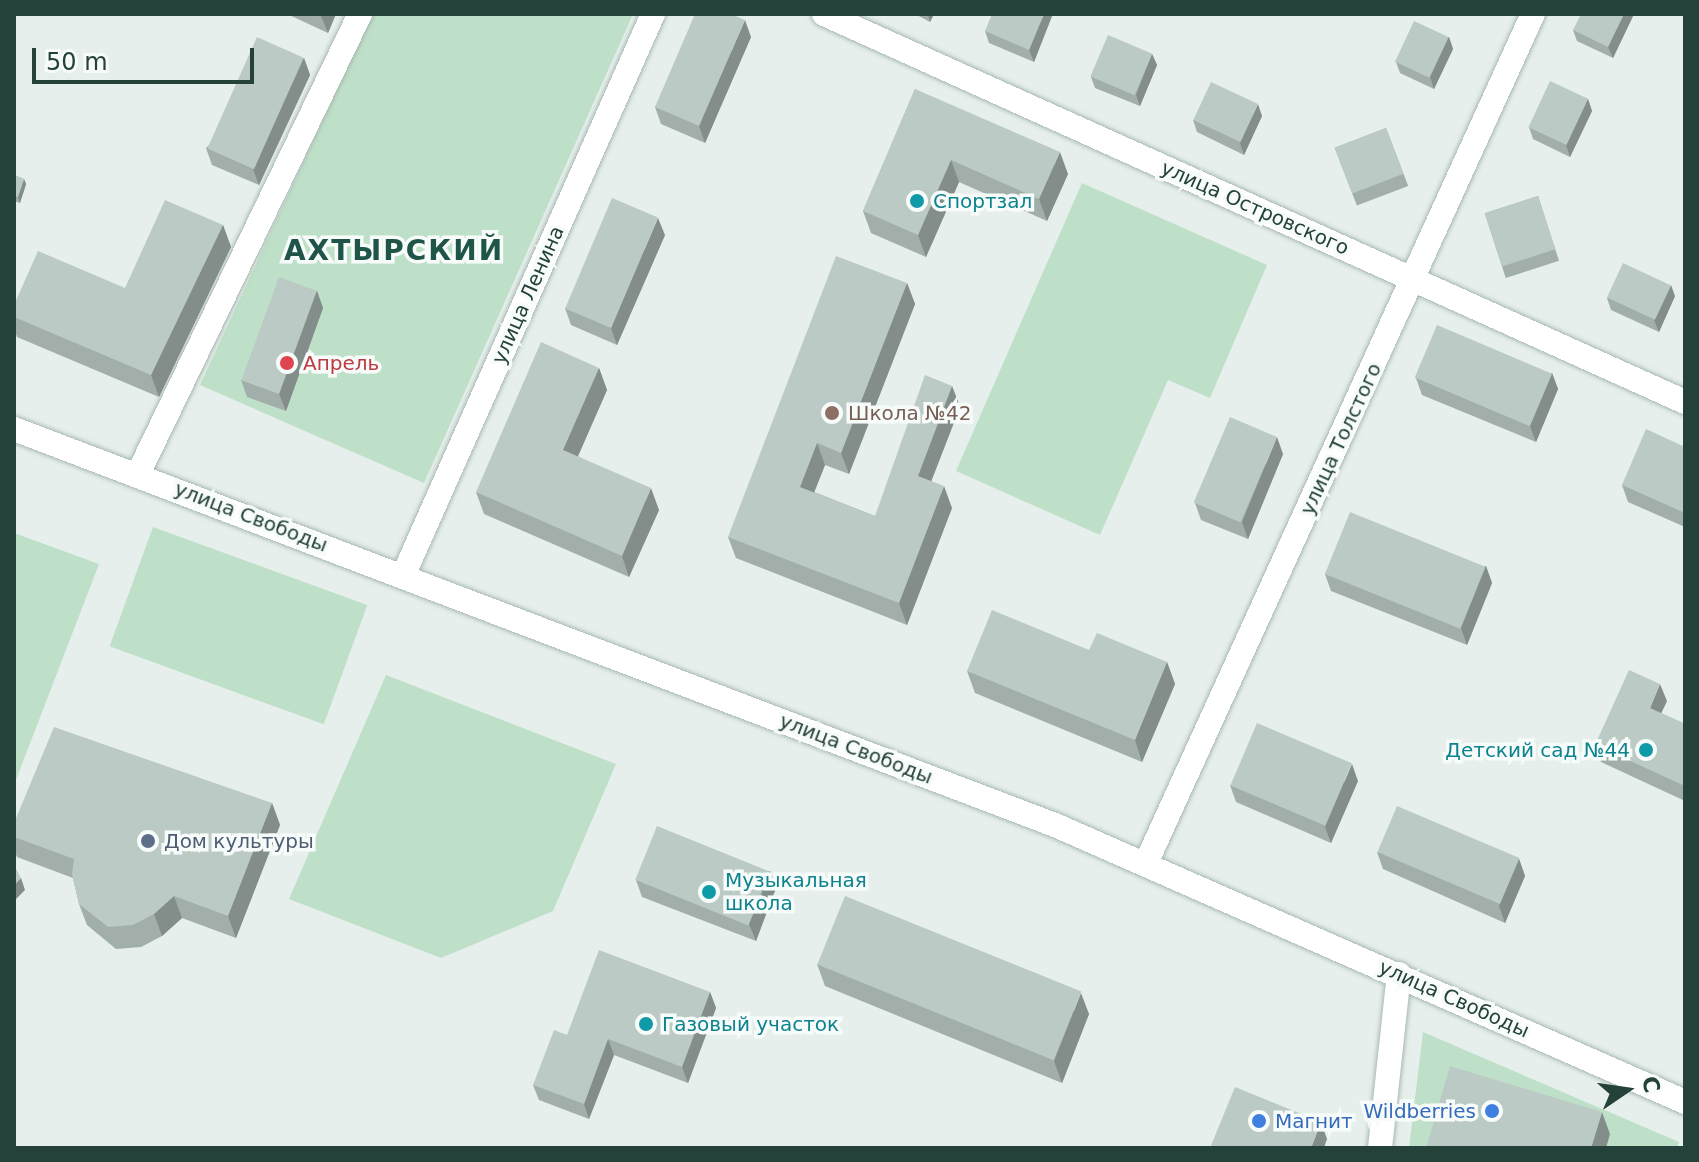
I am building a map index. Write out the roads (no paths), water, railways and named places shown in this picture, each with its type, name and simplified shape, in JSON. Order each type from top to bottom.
[{"type":"street","points":[[138,474],[360,14]]},
{"type":"street","name":"улица Ленина","points":[[403,576],[653,14]]},
{"type":"street","name":"улица Островского","points":[[824,14],[1685,402]]},
{"type":"street","name":"улица Толстого","points":[[1146,863],[1533,14]]},
{"type":"street","name":"улица Свободы","points":[[14,429],[1040,819],[1685,1102]]},
{"type":"street","points":[[1380,1148],[1399,974]]},
{"type":"place","name":"Спортзал","points":[[917,201]]},
{"type":"place","name":"Апрель","points":[[287,363]]},
{"type":"place","name":"Школа №42","points":[[832,413]]},
{"type":"place","name":"Детский сад №44","points":[[1646,750]]},
{"type":"place","name":"Дом культуры","points":[[148,841]]},
{"type":"place","name":"Музыкальная школа","points":[[709,892]]},
{"type":"place","name":"Газовый участок","points":[[646,1024]]},
{"type":"place","name":"Wildberries","points":[[1492,1111]]},
{"type":"place","name":"Магнит","points":[[1259,1121]]},
{"type":"district","name":"АХТЫРСКИЙ","points":[[394,251]]}]
